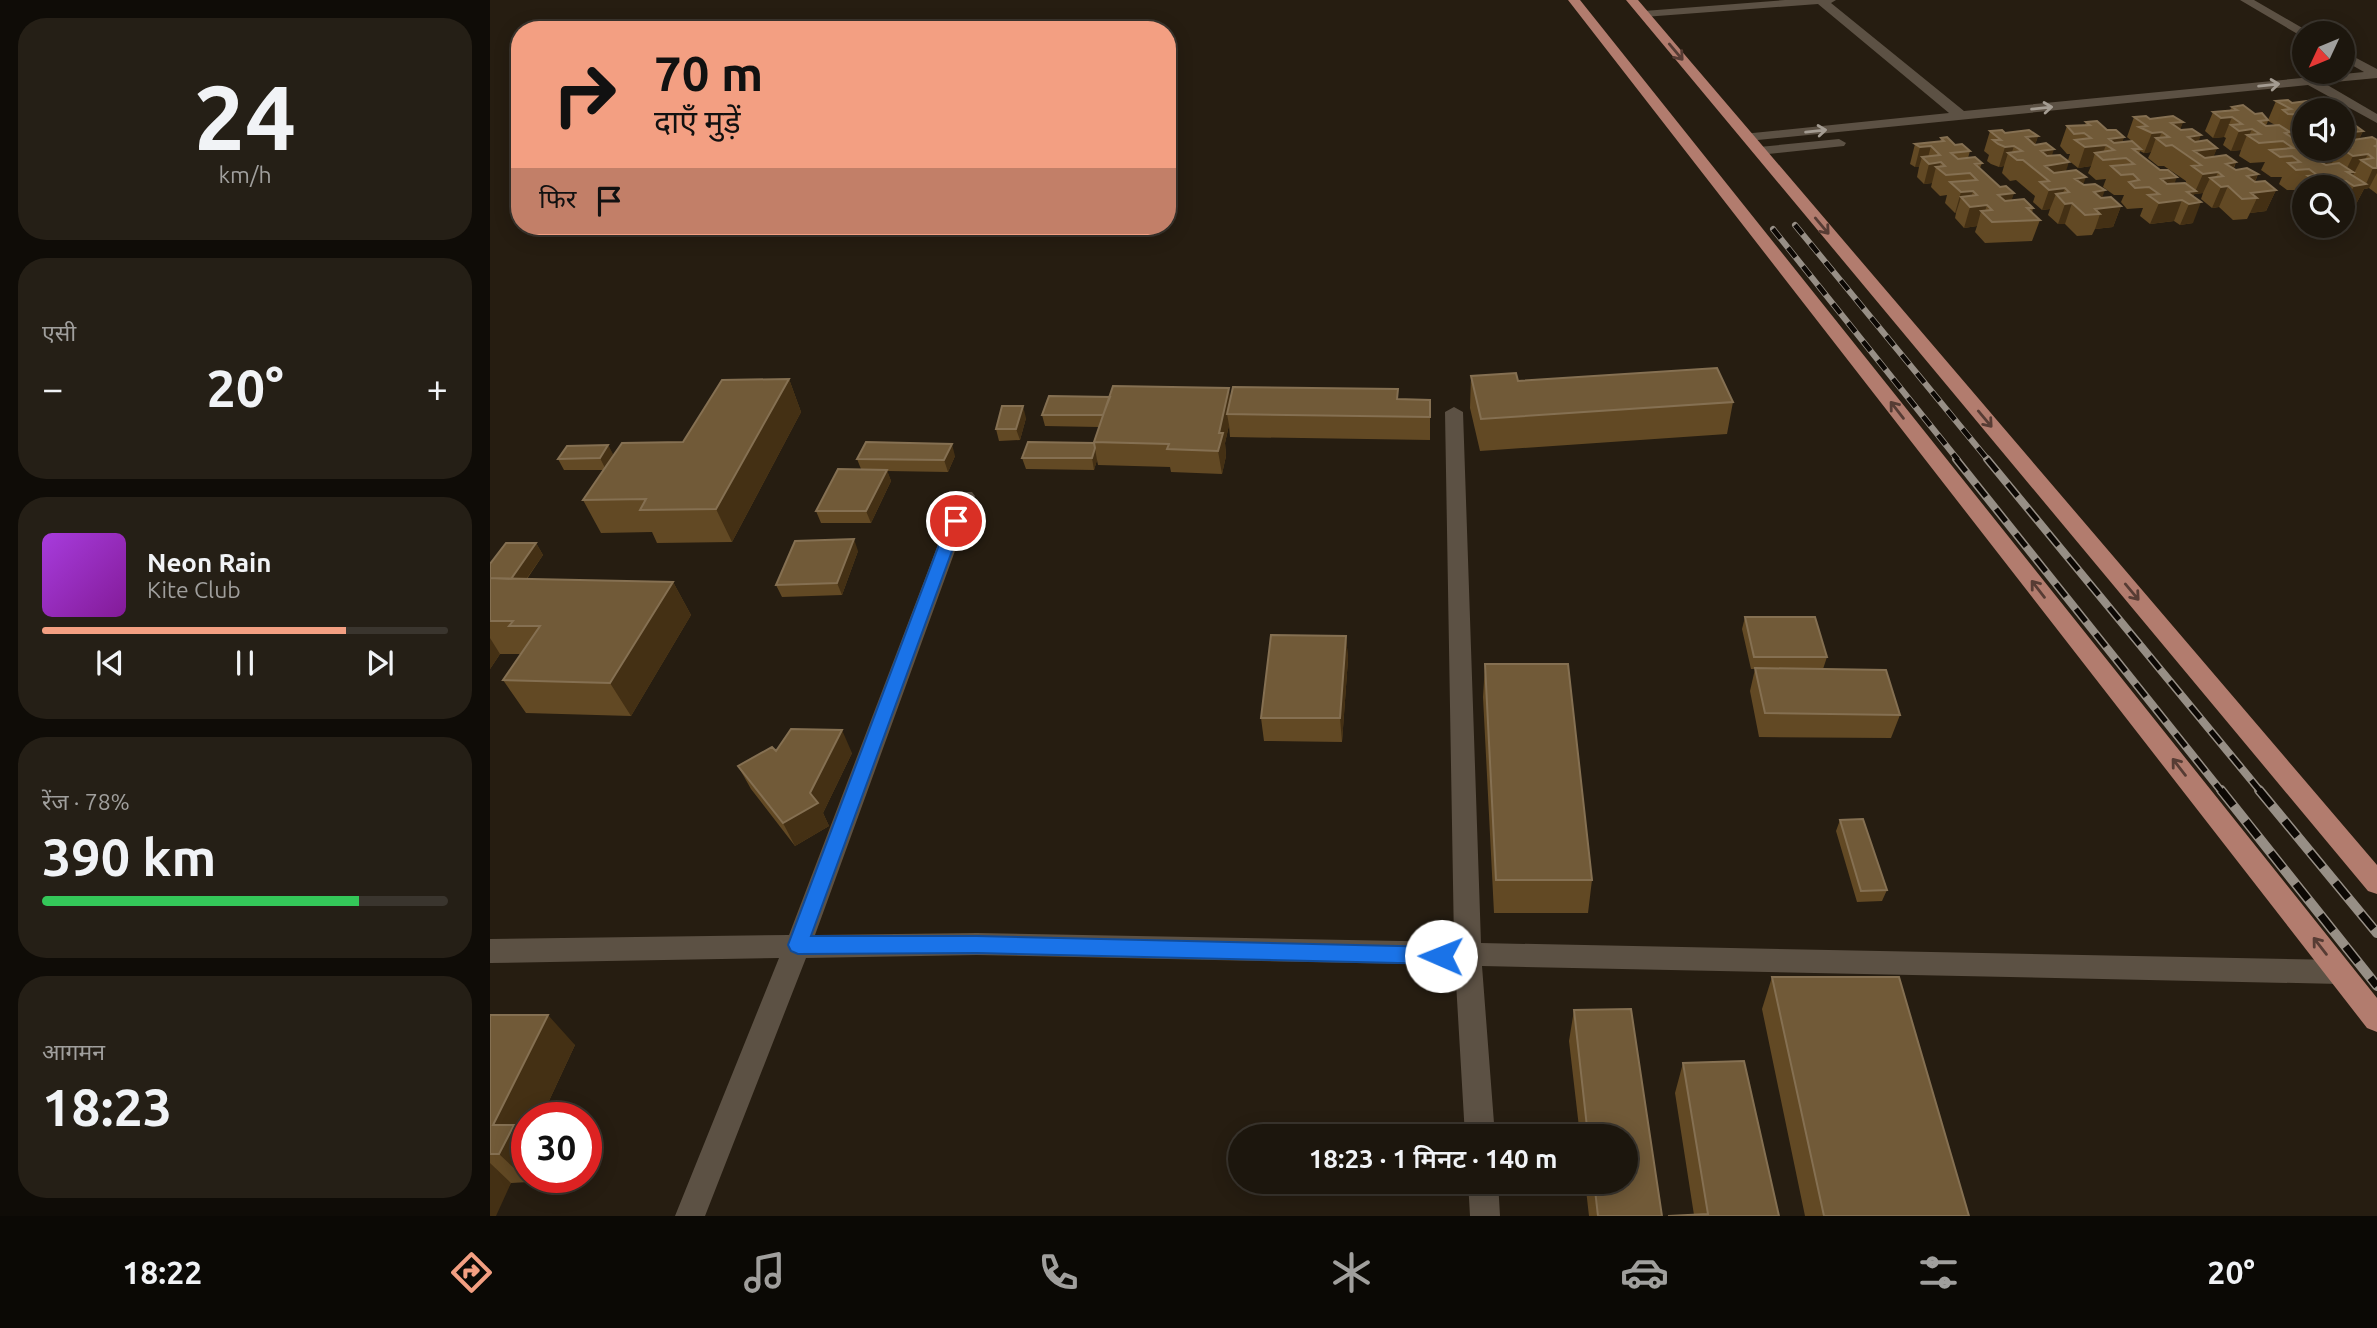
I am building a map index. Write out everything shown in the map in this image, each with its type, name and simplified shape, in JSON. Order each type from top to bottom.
[{"type":"main road","points":[[1574,0],[2377,1019]]},
{"type":"main road","points":[[1638,7],[2377,883]]},
{"type":"street","points":[[1821,0],[1961,116]]},
{"type":"street","points":[[1638,7],[1830,0]]},
{"type":"street","points":[[2246,0],[2292,26]]},
{"type":"street","points":[[2356,62],[2377,74]]},
{"type":"street","points":[[2356,76],[2377,74]]},
{"type":"street","points":[[1754,144],[1961,116],[2292,83]]},
{"type":"street","points":[[2317,84],[2377,119]]},
{"type":"street","points":[[1930,133],[2377,86]]},
{"type":"street","points":[[1754,144],[1847,142]]},
{"type":"street","points":[[1454,412],[1468,956],[1479,1124]]},
{"type":"street","points":[[690,1216],[798,945],[965,496]]},
{"type":"street","points":[[490,951],[977,944],[2340,972]]},
{"type":"street","points":[[1484,1194],[1485,1216]]},
{"type":"building","points":[[2288,100],[2292,103],[2292,114],[2283,110],[2291,109],[2276,101]]},
{"type":"building","points":[[2243,105],[2255,114],[2262,113],[2268,120],[2259,121],[2266,126],[2279,125],[2290,132],[2285,133],[2292,138],[2292,147],[2283,141],[2259,143],[2247,135],[2260,134],[2252,129],[2239,131],[2231,125],[2242,124],[2232,117],[2221,118],[2213,112],[2237,110],[2232,107]]},
{"type":"building","points":[[2146,116],[2150,119],[2173,116],[2183,122],[2171,123],[2181,130],[2192,129],[2201,135],[2188,137],[2195,142],[2207,140],[2217,148],[2194,151],[2205,158],[2226,155],[2236,162],[2226,164],[2236,170],[2247,168],[2258,174],[2247,176],[2255,182],[2265,181],[2276,190],[2251,193],[2257,198],[2242,199],[2228,186],[2221,187],[2210,178],[2223,176],[2218,172],[2203,174],[2192,166],[2201,165],[2172,145],[2166,146],[2156,138],[2169,137],[2162,132],[2152,133],[2139,127],[2147,126],[2134,117]]},
{"type":"building","points":[[2097,121],[2107,130],[2116,130],[2124,137],[2109,139],[2114,143],[2132,141],[2141,149],[2133,149],[2160,170],[2168,170],[2177,177],[2161,179],[2167,184],[2185,183],[2196,191],[2187,192],[2201,202],[2189,204],[2182,200],[2159,203],[2148,195],[2159,194],[2149,187],[2135,188],[2129,182],[2139,180],[2133,174],[2121,175],[2111,166],[2134,164],[2126,158],[2103,160],[2095,153],[2114,150],[2106,145],[2085,147],[2075,140],[2091,138],[2084,133],[2074,134],[2067,126],[2090,125],[2086,122]]},
{"type":"building","points":[[2002,130],[2005,133],[2029,130],[2038,136],[2026,137],[2035,145],[2046,143],[2054,149],[2041,151],[2047,156],[2060,155],[2069,162],[2045,166],[2054,173],[2076,170],[2086,177],[2075,179],[2084,185],[2095,184],[2105,190],[2094,192],[2101,198],[2111,197],[2121,206],[2095,209],[2100,214],[2085,215],[2072,203],[2065,204],[2056,194],[2069,192],[2065,188],[2049,190],[2040,182],[2049,181],[2023,160],[2017,160],[2008,153],[2022,151],[2014,146],[2005,147],[1993,140],[2001,140],[1990,131]]},
{"type":"building","points":[[1947,137],[1955,145],[1962,144],[1970,151],[1951,153],[1958,159],[1975,157],[1982,163],[1975,164],[2000,187],[2006,186],[2014,193],[1998,195],[2005,201],[2024,199],[2033,208],[2027,208],[2040,220],[1992,222],[1981,211],[1992,210],[1987,205],[1970,207],[1961,197],[1977,195],[1973,191],[1961,192],[1950,182],[1977,180],[1970,173],[1946,175],[1936,167],[1945,166],[1941,162],[1929,164],[1922,157],[1940,155],[1931,146],[1920,147],[1915,144],[1944,141],[1941,138]]},
{"type":"building","points":[[2372,137],[2377,140],[2377,168],[2361,160],[2373,158],[2368,154],[2355,156],[2355,140]]},
{"type":"building","points":[[2292,148],[2292,156],[2280,157],[2270,150]]},
{"type":"building","points":[[2319,161],[2326,165],[2339,163],[2353,172],[2347,172],[2352,175],[2317,175],[2309,169],[2296,170],[2288,163]]},
{"type":"building","points":[[2355,177],[2366,184],[2355,186]]},
{"type":"building","points":[[1717,368],[1733,402],[1481,419],[1471,376],[1516,373],[1518,381]]},
{"type":"building","points":[[789,379],[716,509],[640,510],[646,499],[583,500],[622,443],[683,442],[722,380]]},
{"type":"building","points":[[1113,386],[1229,388],[1219,433],[1223,433],[1218,451],[1167,449],[1169,444],[1094,442]]},
{"type":"building","points":[[1233,387],[1398,389],[1397,399],[1430,400],[1430,417],[1227,414]]},
{"type":"building","points":[[1049,396],[1110,397],[1103,415],[1042,415]]},
{"type":"building","points":[[1002,406],[1023,406],[1016,429],[996,429]]},
{"type":"building","points":[[866,442],[952,444],[944,460],[857,459]]},
{"type":"building","points":[[1028,442],[1094,443],[1095,448],[1092,458],[1022,458]]},
{"type":"building","points":[[608,445],[600,458],[558,459],[567,446]]},
{"type":"building","points":[[838,469],[887,470],[866,511],[816,511]]},
{"type":"building","points":[[854,539],[837,583],[776,585],[795,541]]},
{"type":"building","points":[[506,543],[536,543],[511,579],[490,578],[490,564]]},
{"type":"building","points":[[490,578],[673,582],[610,683],[503,680],[540,626],[509,626],[513,621],[490,621]]},
{"type":"building","points":[[1745,617],[1815,617],[1827,657],[1754,657]]},
{"type":"building","points":[[1271,635],[1346,636],[1340,718],[1261,718]]},
{"type":"building","points":[[1485,664],[1568,664],[1592,880],[1496,880]]},
{"type":"building","points":[[1755,668],[1886,670],[1900,715],[1765,713]]},
{"type":"building","points":[[791,729],[842,730],[810,793],[818,803],[783,823],[738,766],[772,747],[776,751]]},
{"type":"building","points":[[1863,819],[1887,890],[1861,891],[1840,820]]},
{"type":"building","points":[[1772,977],[1899,977],[1969,1216],[1824,1216]]},
{"type":"building","points":[[1631,1009],[1662,1216],[1598,1216],[1595,1194],[1638,1194],[1638,1124],[1587,1124],[1574,1010]]},
{"type":"building","points":[[490,1015],[548,1015],[493,1125],[511,1125],[511,1131],[499,1154],[490,1154]]},
{"type":"building","points":[[1744,1061],[1779,1216],[1668,1216],[1708,1214],[1683,1063]]},
{"type":"railway","points":[[1795,225],[1988,460]]},
{"type":"railway","points":[[1773,229],[1958,460]]},
{"type":"railway","points":[[1956,459],[2222,792]]},
{"type":"railway","points":[[1987,459],[2261,792]]},
{"type":"railway","points":[[2221,790],[2377,986]]},
{"type":"railway","points":[[2259,790],[2377,933]]},
{"type":"route","points":[[956,521],[798,945],[977,944],[1441,956]]}]
